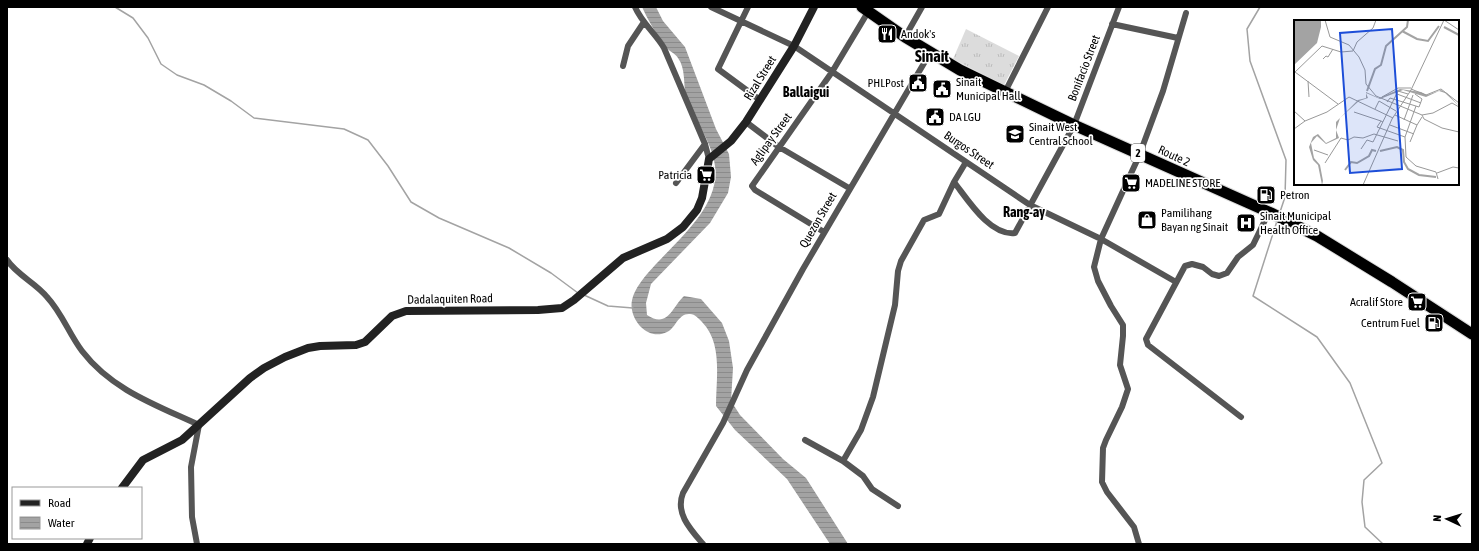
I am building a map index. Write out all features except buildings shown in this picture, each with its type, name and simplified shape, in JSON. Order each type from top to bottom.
[{"type":"highway","name":"Route 2","points":[[865,9],[905,38],[960,70],[1074,125],[1284,219],[1346,253],[1471,332]]},
{"type":"street","points":[[636,7],[644,22],[657,36],[664,48],[705,144],[712,156]]},
{"type":"street","name":"Burgos Street","points":[[711,7],[794,46],[1030,205],[1101,239],[1176,282]]},
{"type":"street","points":[[748,7],[718,69],[760,100]]},
{"type":"street","name":"Rizal Street","points":[[712,156],[731,141],[746,122],[794,46],[814,7]]},
{"type":"street","points":[[905,38],[922,7]]},
{"type":"street","points":[[1005,92],[1048,7]]},
{"type":"street","name":"Bonifacio Street","points":[[954,182],[989,224],[1010,233],[1016,232],[1074,125],[1119,7]]},
{"type":"street","name":"Aglipay Street","points":[[824,232],[752,188],[755,180],[832,72],[865,9]]},
{"type":"street","points":[[1139,544],[1134,527],[1107,492],[1102,482],[1102,457],[1106,440],[1128,391],[1120,365],[1123,325],[1110,306],[1094,269],[1101,239],[1140,154],[1163,91],[1186,12]]},
{"type":"street","points":[[623,66],[628,46],[644,22]]},
{"type":"street","points":[[1112,24],[1178,38]]},
{"type":"street","name":"Quezon Street","points":[[703,544],[684,519],[680,510],[680,499],[734,402],[747,370],[824,232],[930,53]]},
{"type":"street","points":[[746,122],[779,147],[849,188]]},
{"type":"street","points":[[676,184],[705,144]]},
{"type":"street","name":"Dadalaquiten Road","points":[[123,487],[142,460],[182,440],[250,378],[264,368],[285,357],[308,348],[320,346],[356,345],[365,342],[372,338],[392,316],[413,310],[538,310],[562,308],[574,300],[623,258],[666,239],[683,227],[691,218],[702,198],[712,156]]},
{"type":"street","points":[[843,461],[861,430],[873,397],[894,308],[898,271],[901,260],[924,220],[936,216],[940,212],[954,182],[966,162]]},
{"type":"street","points":[[1241,417],[1146,342],[1185,266],[1192,264],[1203,266],[1212,274],[1219,276],[1227,273],[1238,257],[1253,245],[1270,213]]},
{"type":"street","points":[[7,260],[17,271],[48,297],[82,351],[112,381],[138,397],[199,425],[191,467],[192,517],[197,544]]},
{"type":"street","points":[[805,440],[843,461],[863,476],[872,490],[898,506]]},
{"type":"green space","points":[[966,29],[1019,56],[1004,85],[953,59]]},
{"type":"water","points":[[642,7],[656,7],[663,21],[685,47],[716,129],[729,154],[731,177],[728,193],[710,223],[651,284],[646,303],[647,315],[654,319],[665,318],[684,296],[701,299],[722,323],[729,341],[733,368],[731,401],[740,415],[783,459],[806,478],[848,544],[830,544],[787,479],[735,430],[716,406],[716,351],[709,331],[702,322],[694,315],[686,314],[680,318],[667,332],[655,334],[650,333],[640,326],[634,316],[632,310],[634,295],[643,279],[690,228],[704,208],[713,188],[715,166],[707,139],[693,114],[686,96],[681,62],[677,56],[666,48],[652,27]]},
{"type":"waterway","points":[[115,7],[133,18],[148,38],[161,64],[177,75],[204,85],[231,101],[254,118],[344,129],[368,140],[388,166],[411,202],[439,218],[509,248],[551,273],[578,293]]},
{"type":"waterway","points":[[1260,7],[1247,29],[1250,61],[1286,160],[1285,197],[1280,212]]},
{"type":"waterway","points":[[1277,221],[1253,296],[1317,337],[1350,383],[1382,463],[1364,480],[1362,502],[1365,527],[1383,544]]},
{"type":"waterway","points":[[584,295],[608,306],[633,308]]},
{"type":"place","name":"Andok's","points":[[887,34]]},
{"type":"place","name":"PHLPost","points":[[918,83]]},
{"type":"place","name":"Sinait Municipal Hall","points":[[942,89]]},
{"type":"place","name":"DA LGU","points":[[935,117]]},
{"type":"place","name":"Sinait West Central School","points":[[1015,134]]},
{"type":"place","name":"Patricia","points":[[706,175]]},
{"type":"place","name":"MADELINE STORE","points":[[1131,183]]},
{"type":"place","name":"Petron","points":[[1266,195]]},
{"type":"place","name":"Pamilihang Bayan ng Sinait","points":[[1147,220]]},
{"type":"place","name":"Sinait Municipal Health Office","points":[[1246,223]]},
{"type":"place","name":"Acralif Store","points":[[1417,302]]},
{"type":"place","name":"Centrum Fuel","points":[[1434,323]]},
{"type":"district","name":"Sinait","points":[[932,56]]},
{"type":"district","name":"Ballaigui","points":[[806,92]]},
{"type":"district","name":"Rang-ay","points":[[1024,212]]}]
